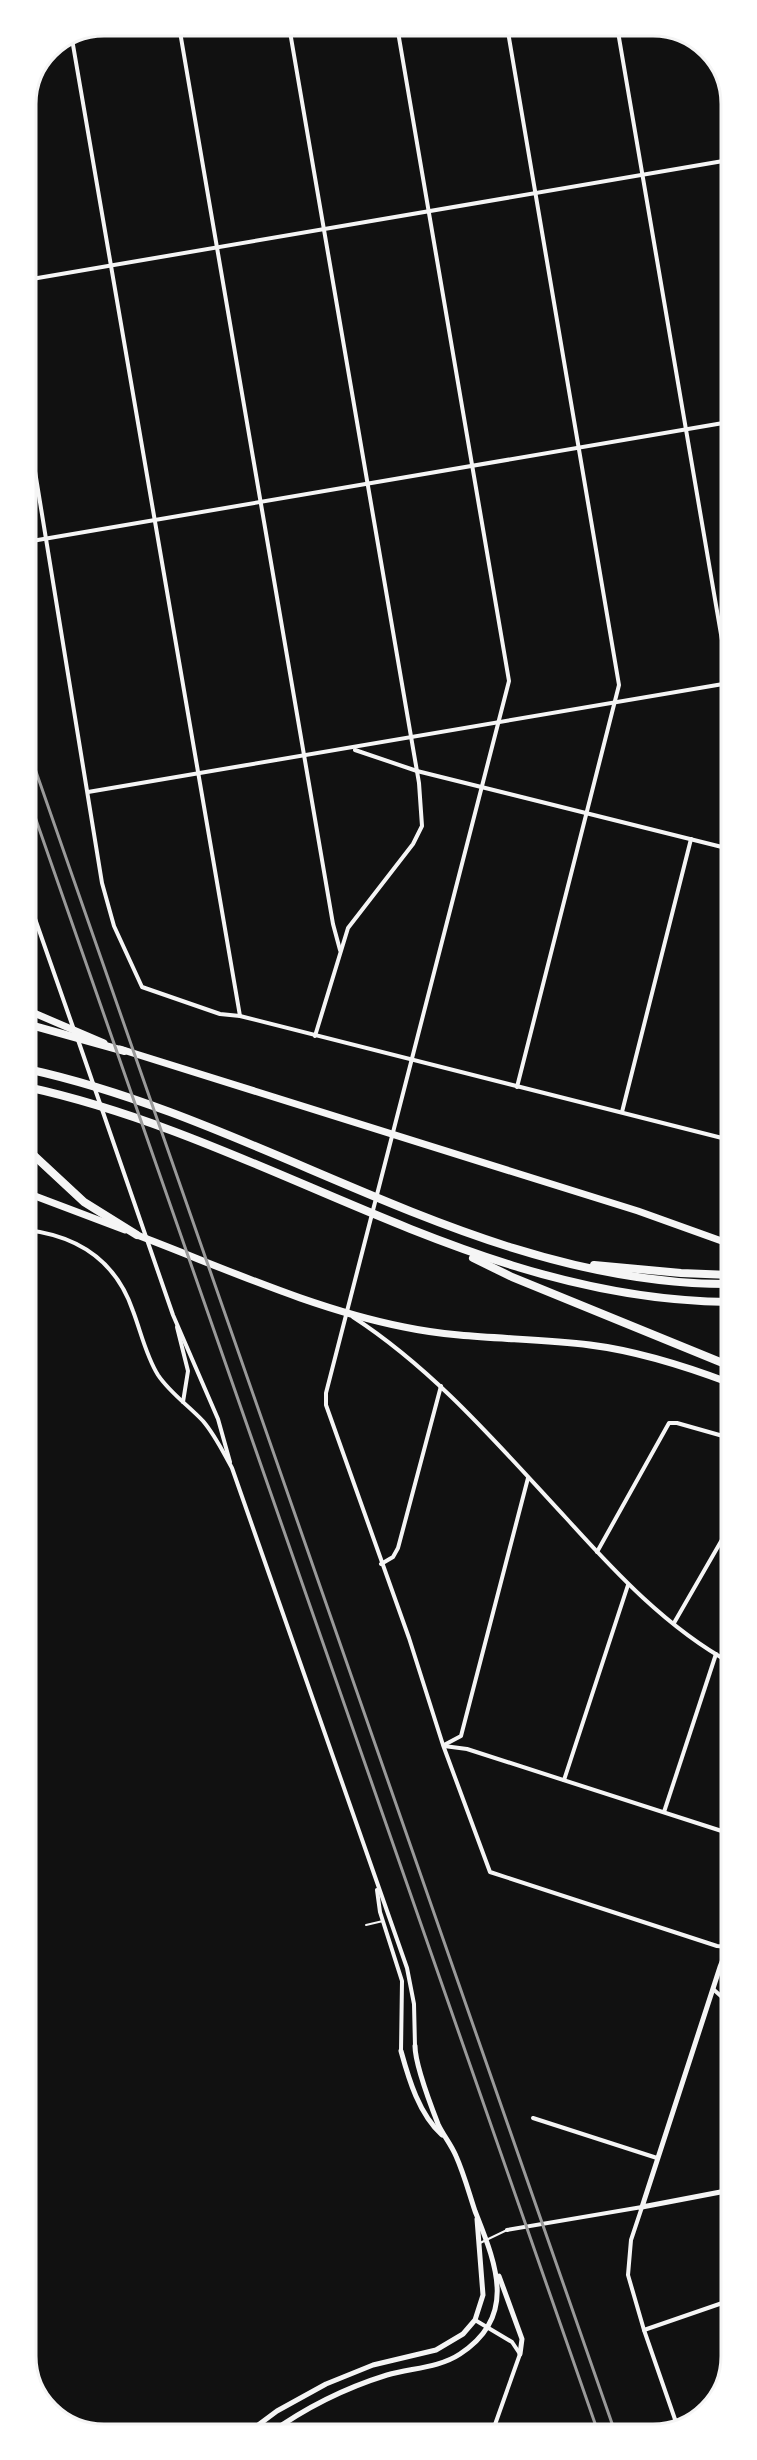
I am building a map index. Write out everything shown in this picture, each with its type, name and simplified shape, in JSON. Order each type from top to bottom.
[{"type":"highway","points":[[36,1027],[124,1051]]},
{"type":"highway","points":[[36,1069],[109,1090],[194,1121],[446,1225],[508,1246],[571,1264],[649,1279],[721,1283]]},
{"type":"highway","points":[[36,1089],[90,1103],[158,1126],[436,1240],[512,1277],[721,1362]]},
{"type":"highway","points":[[36,1157],[84,1202],[137,1235]]},
{"type":"highway","points":[[436,1240],[537,1274],[598,1288],[659,1298],[721,1301]]},
{"type":"highway","points":[[571,1264],[721,1275]]},
{"type":"main road","points":[[36,1014],[124,1051],[638,1211],[721,1240]]},
{"type":"main road","points":[[36,1196],[347,1313],[430,1332],[622,1350],[721,1380]]},
{"type":"street","points":[[181,36],[303,755],[333,924],[340,950]]},
{"type":"street","points":[[291,36],[417,771],[422,826],[413,844],[348,928],[315,1036]]},
{"type":"street","points":[[400,36],[509,681],[326,1393],[326,1405],[489,1872],[721,1946]]},
{"type":"street","points":[[509,36],[619,685],[517,1087]]},
{"type":"street","points":[[619,36],[721,636]]},
{"type":"street","points":[[73,44],[240,1016]]},
{"type":"street","points":[[36,278],[721,161]]},
{"type":"street","points":[[36,541],[721,423]]},
{"type":"street","points":[[36,475],[102,882],[114,926],[142,987],[220,1014],[240,1016],[721,1137]]},
{"type":"street","points":[[88,792],[721,684]]},
{"type":"street","points":[[352,748],[417,771],[721,847]]},
{"type":"street","points":[[622,1112],[691,839]]},
{"type":"street","points":[[36,921],[173,1315],[188,1371],[183,1402]]},
{"type":"street","points":[[36,1232],[55,1235],[80,1244],[108,1266],[127,1294],[154,1367],[169,1389],[209,1428],[232,1468]]},
{"type":"street","points":[[347,1313],[414,1362],[441,1385],[628,1585],[674,1623],[721,1657]]},
{"type":"street","points":[[173,1315],[218,1419],[232,1468],[376,1886],[387,1909],[410,1980],[414,2004],[417,2061],[438,2122],[457,2157],[522,2339],[520,2354],[495,2424]]},
{"type":"street","points":[[381,1564],[393,1557],[399,1547],[441,1385]]},
{"type":"street","points":[[597,1552],[669,1423],[677,1423],[721,1435]]},
{"type":"street","points":[[443,1745],[461,1736],[529,1478]]},
{"type":"street","points":[[674,1623],[721,1540]]},
{"type":"street","points":[[564,1780],[628,1585]]},
{"type":"street","points":[[663,1812],[716,1654]]},
{"type":"street","points":[[443,1745],[467,1749],[721,1831]]},
{"type":"street","points":[[376,1886],[383,1922],[402,1981],[401,2051],[425,2115],[445,2138]]},
{"type":"street","points":[[675,2420],[627,2275],[631,2240],[721,1967]]},
{"type":"street","points":[[712,1989],[721,1997]]},
{"type":"street","points":[[533,2118],[657,2158]]},
{"type":"street","points":[[507,2230],[721,2192]]},
{"type":"street","points":[[260,2424],[290,2403],[336,2379],[385,2361],[447,2345],[463,2334],[475,2320],[484,2290],[477,2214]]},
{"type":"street","points":[[284,2424],[300,2413],[350,2389],[391,2374],[451,2359],[473,2344],[487,2327],[496,2304],[497,2272]]},
{"type":"street","points":[[644,2330],[721,2303]]},
{"type":"street","points":[[475,2320],[515,2344],[520,2354]]},
{"type":"lane","points":[[366,1925],[383,1922]]},
{"type":"lane","points":[[478,2243],[488,2241],[507,2230]]},
{"type":"railway","points":[[36,772],[612,2424]]},
{"type":"railway","points":[[36,820],[595,2424]]}]
